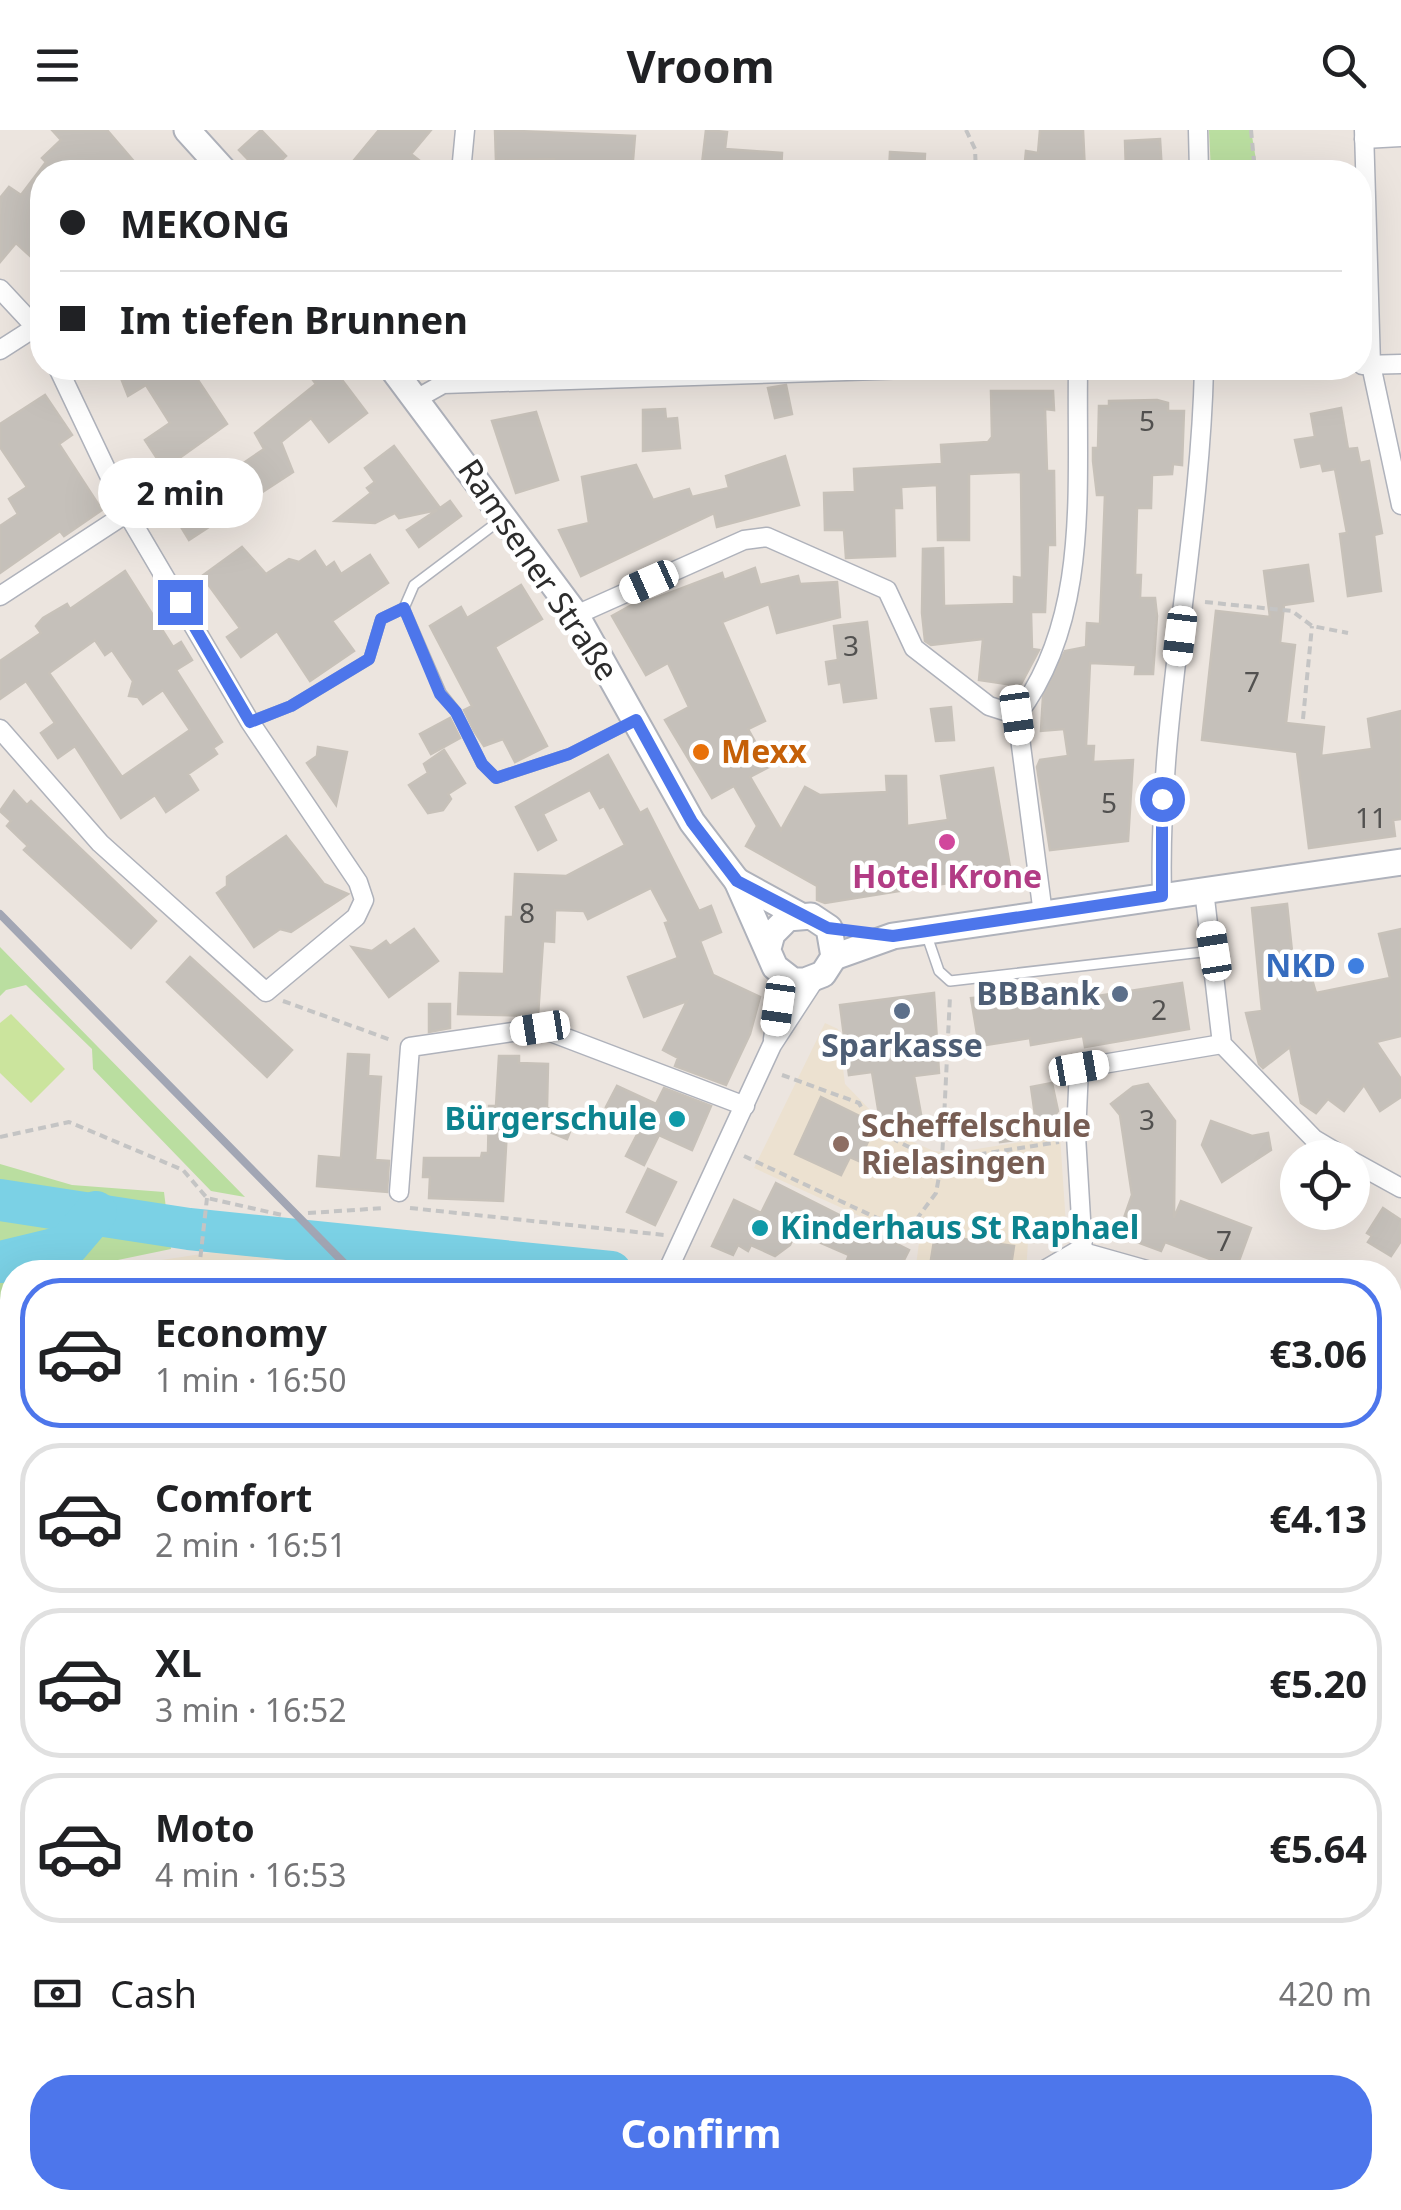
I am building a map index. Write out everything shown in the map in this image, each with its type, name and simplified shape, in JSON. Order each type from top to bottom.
[{"type":"main road","points":[[187,130],[214,160]]},
{"type":"main road","name":"Ramsener Straße","points":[[402,380],[576,615],[692,822],[737,881],[769,945]]},
{"type":"main road","points":[[893,936],[828,928],[811,916],[800,915],[779,925],[769,945],[770,956],[783,975],[793,980],[814,979],[834,957],[893,936],[1401,862]]},
{"type":"main road","name":"Ramsener Straße","points":[[737,881],[800,915]]},
{"type":"main road","points":[[828,928],[834,957]]},
{"type":"street","points":[[463,160],[465,130]]},
{"type":"street","points":[[1198,130],[1199,160]]},
{"type":"street","points":[[1364,160],[1364,134],[1401,137]]},
{"type":"street","points":[[0,289],[30,317]]},
{"type":"street","points":[[0,350],[30,333]]},
{"type":"street","points":[[1372,364],[1401,364]]},
{"type":"street","points":[[0,729],[100,843],[266,992],[356,917],[364,900],[358,882],[250,722],[127,513],[64,380]]},
{"type":"street","points":[[418,398],[438,380]]},
{"type":"street","points":[[1043,914],[1017,715],[1035,691],[1071,588],[1078,380]]},
{"type":"street","points":[[1162,896],[1164,772],[1202,440],[1204,380]]},
{"type":"street","points":[[1369,380],[1401,504]]},
{"type":"street","points":[[0,596],[127,513]]},
{"type":"street","points":[[576,615],[744,540],[778,538],[887,590],[914,648],[989,706],[1017,715]]},
{"type":"street","points":[[1204,890],[1222,1044],[1316,1140]]},
{"type":"street","points":[[772,1044],[783,975]]},
{"type":"street","points":[[673,1260],[772,1044],[814,979]]},
{"type":"street","points":[[399,1192],[410,1047],[540,1028],[745,1106]]},
{"type":"street","points":[[1082,1248],[1076,1136],[1079,1068],[1222,1044]]},
{"type":"street","points":[[1370,1171],[1401,1188]]},
{"type":"street","points":[[1062,1260],[1082,1248],[1118,1260]]},
{"type":"lane","points":[[250,722],[291,706],[369,659],[381,619],[404,608],[414,584],[505,517]]},
{"type":"lane","points":[[404,608],[440,694],[456,712],[482,764],[496,778],[569,754],[636,720]]},
{"type":"lane","points":[[926,931],[939,971],[950,981],[1214,951]]},
{"type":"path","points":[[966,130],[976,149],[976,160]]},
{"type":"path","points":[[1251,130],[1254,160]]},
{"type":"path","points":[[1184,602],[1249,604],[1268,612],[1292,611],[1312,626],[1348,633]]},
{"type":"path","points":[[1303,719],[1312,626]]},
{"type":"path","points":[[726,1147],[907,1232],[936,1193],[942,1160],[950,981]]},
{"type":"path","points":[[266,992],[294,1008],[410,1047]]},
{"type":"path","points":[[762,1070],[858,1103],[869,1122],[898,1143],[942,1160],[1076,1136]]},
{"type":"path","points":[[0,1137],[69,1122],[183,1170],[206,1201],[200,1260]]},
{"type":"path","points":[[206,1201],[282,1215]]},
{"type":"path","points":[[308,1212],[399,1207],[663,1235],[688,1232]]},
{"type":"shaded area","name":"Scheffelschule Rielasingen","points":[[825,1023],[838,1029],[845,1084],[873,1113],[880,1128],[934,1151],[951,1153],[1060,1136],[1066,1225],[1028,1242],[1027,1260],[917,1260],[919,1243],[754,1168]]},
{"type":"shaded area","points":[[235,1249],[260,1251],[270,1260],[161,1260]]},
{"type":"green space","points":[[1209,130],[1251,130],[1256,160],[1210,160]]},
{"type":"green space","points":[[0,947],[245,1197],[211,1191],[93,1069],[92,1049],[26,985],[6,990],[0,996]]},
{"type":"green space","points":[[11,1014],[65,1069],[31,1103],[0,1073],[0,1023]]},
{"type":"green space","points":[[0,1164],[72,1185],[164,1192],[171,1249],[118,1260],[0,1260]]},
{"type":"building","points":[[52,130],[107,130],[133,160],[44,160],[61,140]]},
{"type":"building","points":[[261,130],[286,156],[282,160],[249,160],[239,150]]},
{"type":"building","points":[[379,130],[431,130],[411,154],[419,160],[354,160]]},
{"type":"building","points":[[495,130],[635,136],[633,160],[496,160]]},
{"type":"building","points":[[706,130],[727,132],[725,149],[782,153],[782,160],[702,160]]},
{"type":"building","points":[[1040,130],[1083,130],[1084,160],[1025,160],[1026,151],[1038,153]]},
{"type":"building","points":[[1160,139],[1161,160],[1126,160],[1125,141]]},
{"type":"building","points":[[890,152],[925,154],[925,160],[890,160]]},
{"type":"building","points":[[30,183],[30,256],[16,243],[0,262],[0,198],[9,187],[21,195]]},
{"type":"building","points":[[122,380],[198,380],[227,424],[164,469],[145,440],[170,423],[146,385],[128,396]]},
{"type":"building","points":[[313,380],[342,380],[367,413],[329,442],[311,418],[281,442],[293,472],[189,540],[172,512],[264,449],[255,433],[316,384]]},
{"type":"building","points":[[786,385],[792,414],[775,418],[768,388]]},
{"type":"building","points":[[991,391],[1053,391],[1054,410],[1045,409],[1047,471],[1054,471],[1055,545],[1048,545],[1045,612],[1031,612],[1032,649],[1039,650],[1020,686],[979,680],[983,639],[931,645],[925,641],[922,613],[923,549],[943,548],[944,606],[1014,604],[1014,577],[1022,578],[1021,472],[969,474],[969,540],[938,540],[937,485],[901,487],[902,508],[894,508],[895,556],[846,558],[844,530],[825,530],[824,493],[855,492],[854,469],[942,464],[941,445],[988,442],[992,437]]},
{"type":"building","points":[[45,395],[72,435],[59,444],[102,510],[64,536],[60,531],[0,573],[0,526],[18,514],[9,499],[27,487],[0,447],[0,424]]},
{"type":"building","points":[[1109,401],[1168,403],[1168,411],[1184,411],[1182,465],[1173,464],[1172,474],[1152,475],[1151,508],[1137,508],[1135,575],[1141,575],[1140,598],[1155,598],[1157,616],[1153,674],[1135,674],[1136,665],[1090,663],[1086,746],[1094,746],[1093,762],[1133,760],[1128,841],[1050,850],[1037,767],[1040,760],[1068,756],[1064,729],[1041,731],[1043,696],[1065,651],[1086,647],[1087,623],[1100,624],[1105,495],[1097,495],[1093,461],[1093,448],[1098,448],[1099,406],[1109,406]]},
{"type":"building","points":[[1341,408],[1348,449],[1357,448],[1360,463],[1369,461],[1382,533],[1374,535],[1381,591],[1348,596],[1340,534],[1347,533],[1335,469],[1323,471],[1321,463],[1301,467],[1295,440],[1315,437],[1311,414]]},
{"type":"building","points":[[665,409],[666,419],[677,418],[680,448],[643,451],[643,410]]},
{"type":"building","points":[[536,412],[558,480],[516,493],[492,421]]},
{"type":"building","points":[[394,446],[440,508],[450,501],[461,516],[419,547],[407,530],[437,510],[399,518],[395,513],[375,523],[335,521],[371,493],[367,488],[375,482],[365,468]]},
{"type":"building","points":[[785,456],[799,505],[717,527],[714,513],[581,576],[559,530],[589,523],[582,477],[636,465],[653,500],[689,489],[692,497],[729,488],[726,476]]},
{"type":"building","points":[[242,547],[266,574],[289,559],[299,562],[315,551],[326,568],[334,562],[341,574],[370,555],[388,583],[332,621],[354,651],[310,681],[277,631],[241,657],[227,637],[240,628],[202,576]]},
{"type":"building","points":[[1308,565],[1313,601],[1284,605],[1280,643],[1295,645],[1286,723],[1324,727],[1321,756],[1372,749],[1368,719],[1401,711],[1401,819],[1393,820],[1395,836],[1309,848],[1297,752],[1202,740],[1216,611],[1270,617],[1264,571]]},
{"type":"building","points":[[755,568],[760,585],[798,576],[800,584],[837,582],[840,617],[777,633],[769,604],[722,622],[765,721],[748,729],[769,767],[750,777],[781,830],[805,787],[820,795],[887,792],[886,776],[906,776],[907,826],[948,820],[941,776],[993,768],[1011,873],[825,903],[817,900],[817,886],[746,846],[757,826],[734,786],[712,798],[665,720],[689,707],[668,663],[646,675],[612,616],[641,600],[643,603],[722,573],[724,580]]},
{"type":"building","points":[[125,571],[173,647],[181,642],[192,660],[176,670],[222,742],[213,748],[217,754],[188,774],[198,790],[166,812],[155,795],[121,818],[75,746],[58,758],[41,733],[55,723],[26,681],[0,699],[0,661],[41,633],[36,626],[43,618],[67,604],[70,609]],"holes":[[[95,640],[105,655],[112,650],[133,681],[129,696],[138,697],[143,704],[163,690],[190,730],[122,777],[49,673]]]},
{"type":"building","points":[[521,585],[542,619],[495,647],[547,746],[515,762],[503,739],[484,746],[474,731],[464,710],[472,706],[430,626],[461,607],[467,618]]},
{"type":"building","points":[[867,622],[876,698],[844,702],[841,682],[829,684],[826,662],[838,660],[834,626]]},
{"type":"building","points":[[951,707],[954,740],[936,741],[931,709]]},
{"type":"building","points":[[450,718],[460,738],[431,754],[420,734]]},
{"type":"building","points":[[318,747],[347,752],[336,805],[307,763],[317,756]]},
{"type":"building","points":[[444,750],[465,783],[448,794],[451,799],[443,810],[428,813],[409,785],[428,773],[424,764]]},
{"type":"building","points":[[608,755],[640,813],[647,809],[699,911],[711,906],[721,932],[700,941],[713,975],[760,997],[750,1034],[726,1085],[675,1066],[678,1058],[663,1050],[687,1001],[644,1017],[628,977],[678,958],[665,923],[669,922],[651,888],[588,919],[584,911],[555,910],[554,942],[543,941],[538,1016],[458,1014],[460,973],[504,974],[506,917],[513,917],[515,874],[566,876],[625,845],[604,806],[600,808],[590,790],[543,814],[556,840],[538,850],[516,807]]},
{"type":"building","points":[[14,791],[27,805],[31,801],[156,921],[131,948],[24,850],[28,846],[7,826],[11,821],[0,811]]},
{"type":"building","points":[[286,836],[324,884],[348,894],[291,932],[280,929],[254,947],[217,893],[227,886],[227,877]]},
{"type":"building","points":[[1287,904],[1293,961],[1306,959],[1316,993],[1390,978],[1379,934],[1401,929],[1401,1036],[1376,1042],[1401,1079],[1401,1097],[1380,1111],[1364,1085],[1344,1111],[1328,1099],[1316,1113],[1301,1103],[1290,1047],[1263,1068],[1259,1064],[1246,1013],[1262,1011],[1252,908]]},
{"type":"building","points":[[414,929],[438,961],[389,997],[352,947],[372,951],[386,941],[390,946]]},
{"type":"building","points":[[190,957],[292,1050],[267,1077],[167,982]]},
{"type":"building","points":[[1182,983],[1189,1029],[1085,1047],[1083,1036],[1031,1045],[1030,1038],[979,1046],[971,998],[1076,988],[1078,999]]},
{"type":"building","points":[[934,993],[939,1073],[914,1076],[922,1120],[881,1127],[872,1072],[849,1075],[840,1005]]},
{"type":"building","points":[[429,1004],[450,1004],[450,1028],[429,1032]]},
{"type":"building","points":[[348,1054],[369,1055],[368,1076],[381,1077],[375,1160],[389,1161],[387,1192],[317,1186],[319,1156],[341,1158]]},
{"type":"building","points":[[499,1056],[519,1056],[519,1063],[548,1064],[547,1108],[575,1119],[567,1139],[545,1130],[507,1129],[503,1201],[429,1198],[430,1177],[423,1177],[424,1158],[481,1158],[482,1153],[488,1153],[489,1106],[496,1106]]},
{"type":"building","points":[[1052,1083],[1058,1111],[1039,1137],[1000,1142],[996,1121],[1035,1115],[1031,1087]]},
{"type":"building","points":[[1148,1084],[1175,1121],[1174,1218],[1181,1201],[1251,1228],[1239,1260],[1212,1260],[1165,1242],[1161,1251],[1118,1235],[1132,1195],[1120,1115],[1111,1104],[1133,1087]]},
{"type":"building","points":[[617,1086],[656,1104],[664,1088],[711,1106],[692,1150],[659,1135],[644,1165],[626,1156],[642,1125],[606,1107]]},
{"type":"building","points":[[821,1097],[876,1124],[859,1161],[850,1157],[841,1175],[795,1154]]},
{"type":"building","points":[[1211,1121],[1252,1136],[1268,1133],[1271,1150],[1222,1182],[1202,1145]]},
{"type":"building","points":[[648,1169],[676,1182],[655,1225],[627,1212]]},
{"type":"building","name":"Kinderhaus St Raphael","points":[[776,1183],[909,1250],[904,1260],[847,1260],[849,1255],[796,1232],[790,1245],[775,1256],[751,1245],[748,1251],[738,1245],[733,1255],[712,1246],[734,1200],[761,1213]]},
{"type":"building","points":[[1383,1208],[1401,1220],[1401,1241],[1391,1256],[1368,1242],[1372,1236],[1367,1233]]},
{"type":"building","points":[[935,1235],[1014,1246],[1012,1260],[931,1260]]},
{"type":"waterway","points":[[0,1200],[189,1229],[493,1260]]},
{"type":"waterway","points":[[8,1260],[67,1246],[96,1212]]},
{"type":"railway","points":[[0,914],[341,1260]]},
{"type":"place","name":"Mexx","points":[[701,752]]},
{"type":"place","name":"Hotel Krone","points":[[947,842]]},
{"type":"place","name":"NKD","points":[[1356,966]]},
{"type":"place","name":"BBBank","points":[[1120,994]]},
{"type":"place","name":"Sparkasse","points":[[902,1011]]},
{"type":"place","name":"Bürgerschule","points":[[677,1119]]},
{"type":"place","name":"Scheffelschule Rielasingen","points":[[841,1144]]},
{"type":"place","name":"Kinderhaus St Raphael","points":[[760,1228]]},
{"type":"route","points":[[180,602],[250,722],[291,706],[369,659],[381,619],[404,608],[440,694],[456,712],[482,764],[496,778],[569,754],[636,720],[692,822],[737,881],[800,915],[821,921],[828,928],[893,936],[1162,896],[1162,799]]}]
